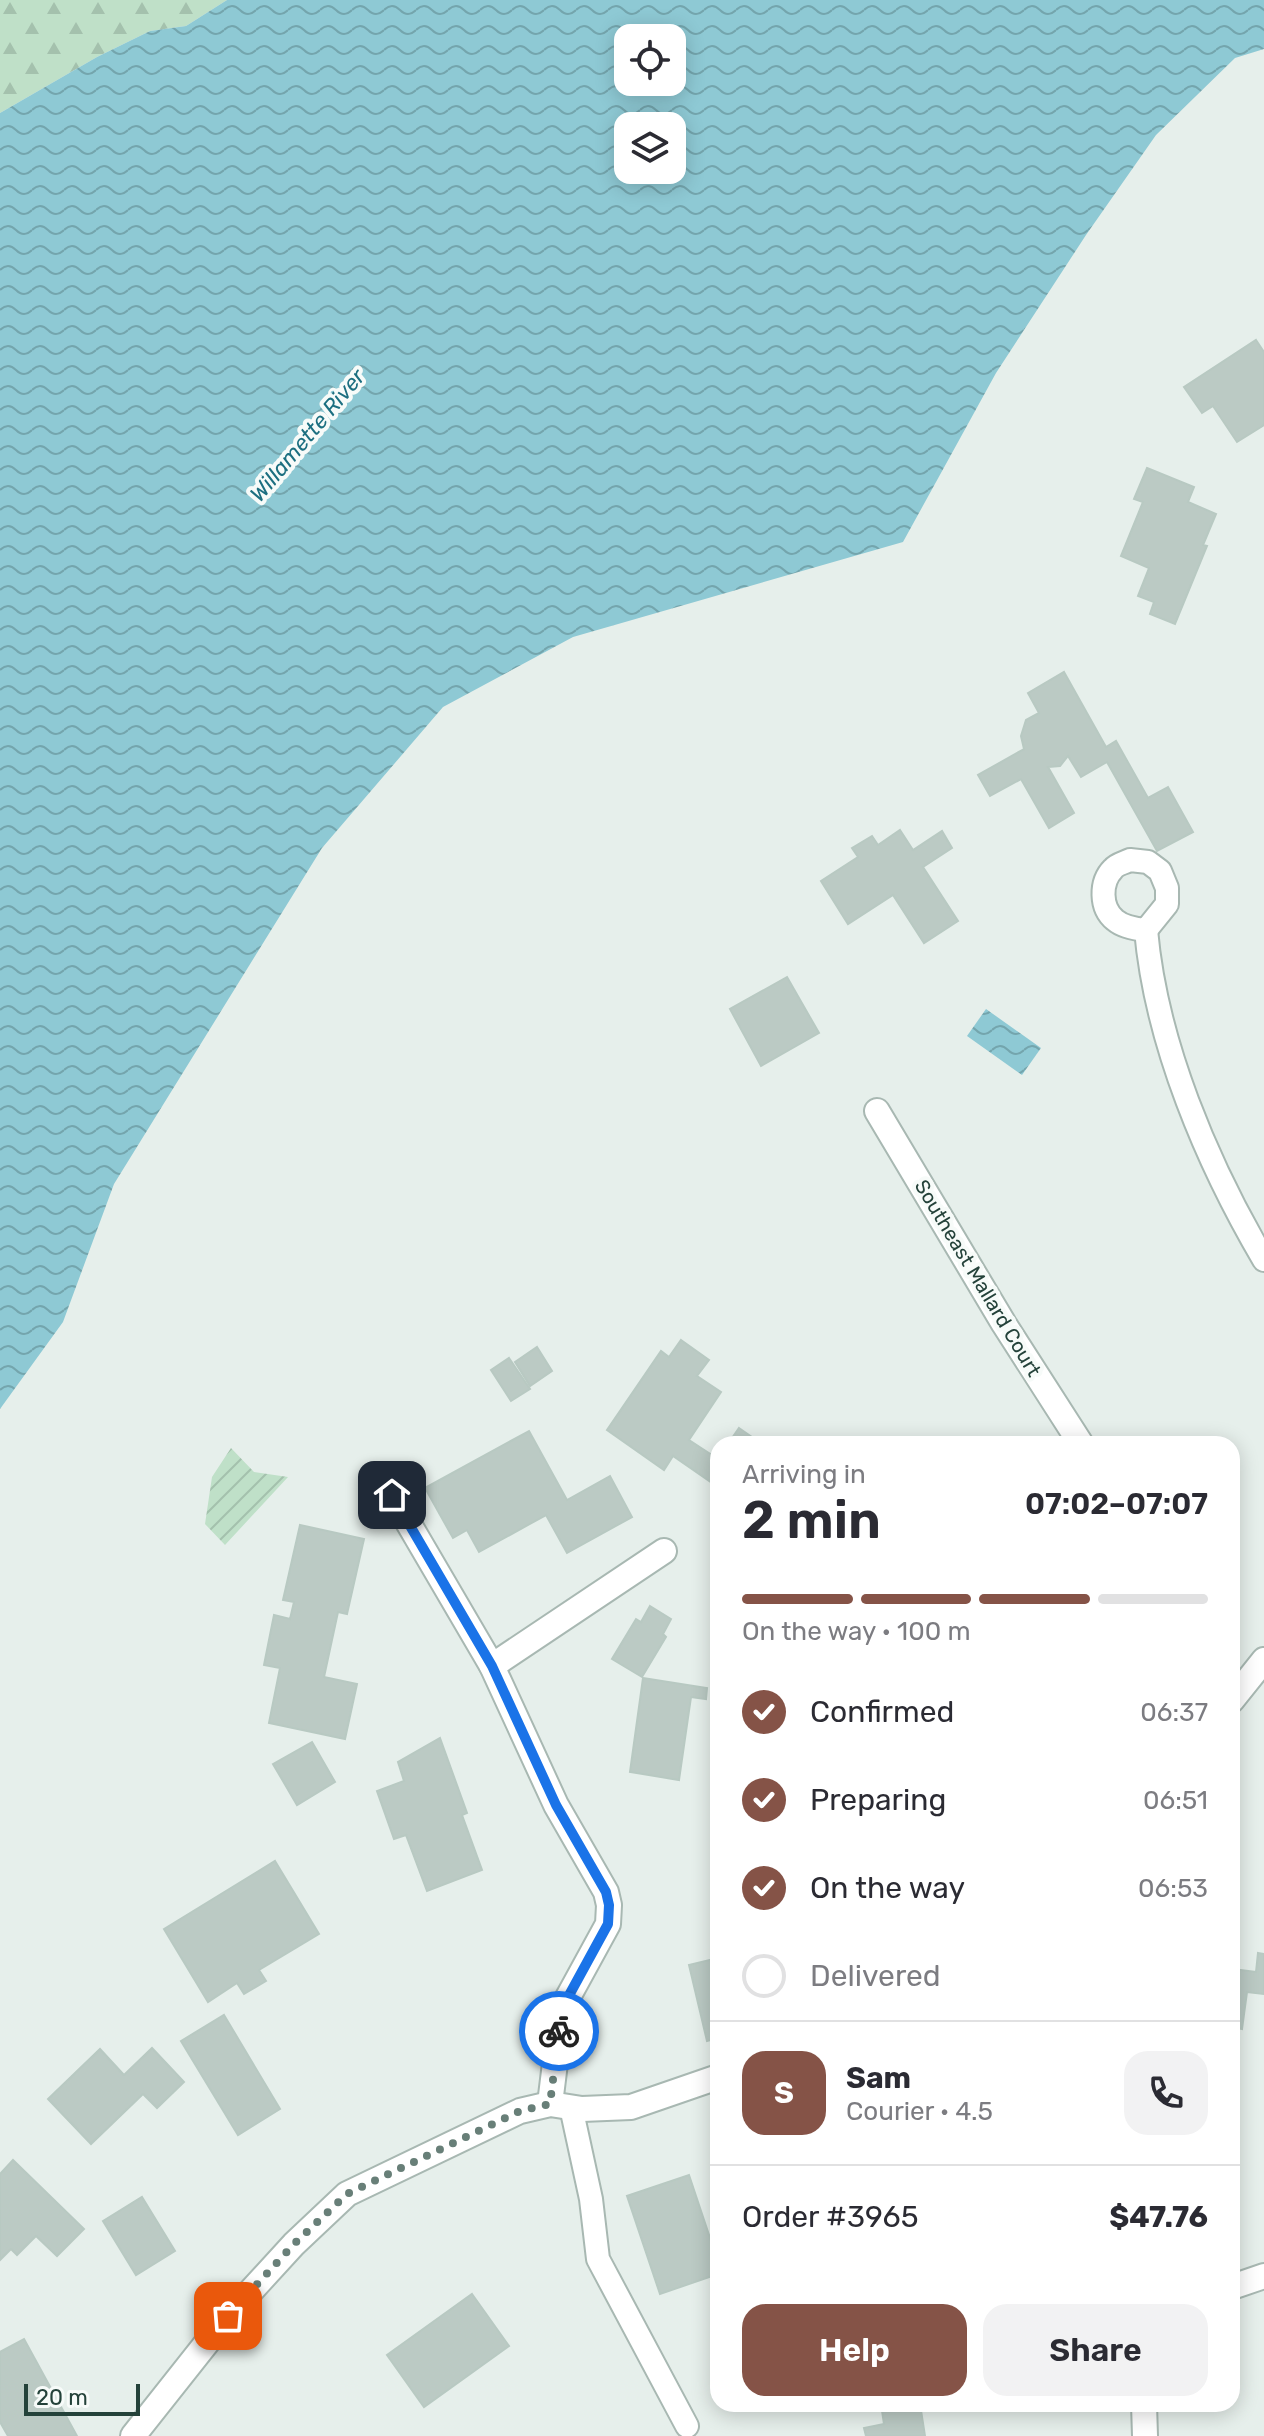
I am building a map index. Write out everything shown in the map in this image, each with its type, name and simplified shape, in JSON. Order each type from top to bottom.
[{"type":"street","name":"Southeast Mallard Court","points":[[877,1111],[1004,1324],[1076,1436]]},
{"type":"street","points":[[392,1495],[492,1666],[556,1805],[606,1892],[608,1924],[561,2014],[561,2106]]},
{"type":"street","points":[[492,1666],[664,1551]]},
{"type":"street","points":[[1240,1685],[1264,1660]]},
{"type":"street","points":[[133,2436],[228,2316],[294,2244],[347,2194],[520,2111],[561,2106],[582,2109],[631,2107],[710,2080]]},
{"type":"street","points":[[1240,2284],[1264,2276]]},
{"type":"street","points":[[1144,2412],[1145,2436]]},
{"type":"lane","points":[[1146,930],[1149,964],[1165,1030],[1183,1085],[1220,1180],[1264,1260]]},
{"type":"lane","points":[[561,2106],[591,2199],[598,2259],[687,2426]]},
{"type":"green space","points":[[0,0],[227,0],[186,26],[150,31],[97,57],[0,113]]},
{"type":"green space","points":[[231,1448],[254,1472],[288,1477],[225,1545],[205,1524],[212,1477]]},
{"type":"water","name":"Willamette River","points":[[227,0],[1264,0],[1264,49],[1235,58],[1156,135],[996,373],[903,542],[573,637],[443,707],[322,848],[114,1184],[63,1322],[0,1409],[0,113],[97,57],[150,31],[186,26]]},
{"type":"water","points":[[986,1009],[1041,1048],[1022,1075],[967,1036]]},
{"type":"building","points":[[1256,340],[1264,352],[1264,425],[1237,442],[1213,406],[1202,413],[1184,387]]},
{"type":"building","points":[[1147,468],[1194,487],[1188,502],[1216,514],[1203,545],[1207,546],[1175,624],[1150,614],[1154,602],[1138,596],[1149,568],[1121,556],[1143,502],[1134,499]]},
{"type":"building","points":[[1064,672],[1106,747],[1116,741],[1148,798],[1168,787],[1193,832],[1157,851],[1107,762],[1081,777],[1068,756],[1060,766],[1048,767],[1074,813],[1049,828],[1021,779],[990,796],[978,775],[1024,749],[1021,736],[1026,720],[1039,713],[1028,693]]},
{"type":"building","points":[[900,830],[913,850],[942,831],[952,848],[923,867],[958,921],[924,943],[893,895],[848,924],[821,881],[858,857],[852,848],[872,836],[878,845]]},
{"type":"building","points":[[787,977],[819,1033],[761,1066],[730,1009]]},
{"type":"building","points":[[681,1340],[709,1360],[697,1376],[721,1392],[689,1440],[710,1454],[710,1481],[673,1456],[664,1470],[607,1430],[661,1351],[669,1357]]},
{"type":"building","points":[[537,1347],[552,1371],[530,1386],[515,1362]]},
{"type":"building","points":[[509,1358],[530,1389],[511,1401],[491,1370]]},
{"type":"building","points":[[739,1428],[750,1436],[734,1436]]},
{"type":"building","points":[[529,1431],[567,1500],[610,1476],[632,1517],[567,1553],[546,1515],[479,1552],[467,1530],[453,1538],[425,1488]]},
{"type":"building","points":[[300,1525],[364,1539],[347,1614],[338,1612],[324,1677],[357,1684],[345,1739],[269,1723],[280,1668],[264,1665],[274,1615],[290,1619],[294,1602],[283,1600]]},
{"type":"building","points":[[650,1606],[671,1619],[663,1634],[666,1637],[642,1677],[612,1659],[636,1619],[641,1622]]},
{"type":"building","points":[[643,1678],[707,1688],[706,1699],[691,1697],[679,1780],[630,1772]]},
{"type":"building","points":[[440,1738],[467,1813],[462,1815],[482,1870],[427,1891],[406,1835],[394,1839],[377,1791],[404,1781],[398,1762]]},
{"type":"building","points":[[312,1742],[335,1782],[297,1805],[273,1764]]},
{"type":"building","points":[[275,1861],[319,1934],[259,1970],[266,1981],[244,1994],[237,1983],[208,2002],[164,1929]]},
{"type":"building","points":[[1258,1953],[1264,1954],[1264,1994],[1247,1992],[1240,2029],[1240,1970],[1256,1972]]},
{"type":"building","points":[[710,1960],[710,2040],[707,2041],[689,1965]]},
{"type":"building","points":[[224,2015],[280,2109],[238,2135],[181,2041]]},
{"type":"building","points":[[152,2048],[184,2082],[157,2108],[143,2094],[91,2144],[48,2099],[100,2049],[124,2075]]},
{"type":"building","points":[[13,2160],[84,2229],[57,2256],[36,2236],[17,2255],[11,2249],[0,2260],[0,2174]]},
{"type":"building","points":[[689,2175],[710,2238],[710,2277],[660,2294],[627,2196]]},
{"type":"building","points":[[142,2197],[175,2251],[136,2275],[103,2221]]},
{"type":"building","points":[[472,2294],[509,2346],[424,2407],[387,2355]]},
{"type":"building","points":[[24,2339],[77,2436],[8,2436],[0,2422],[0,2352]]},
{"type":"building","points":[[882,2412],[921,2412],[925,2436],[866,2436],[864,2428],[884,2424]]},
{"type":"way so far","points":[[228,2316],[294,2244],[347,2194],[520,2111],[550,2104],[559,2031]]},
{"type":"route","points":[[392,1495],[492,1666],[556,1805],[606,1892],[608,1924],[567,1999],[559,2031]]}]
